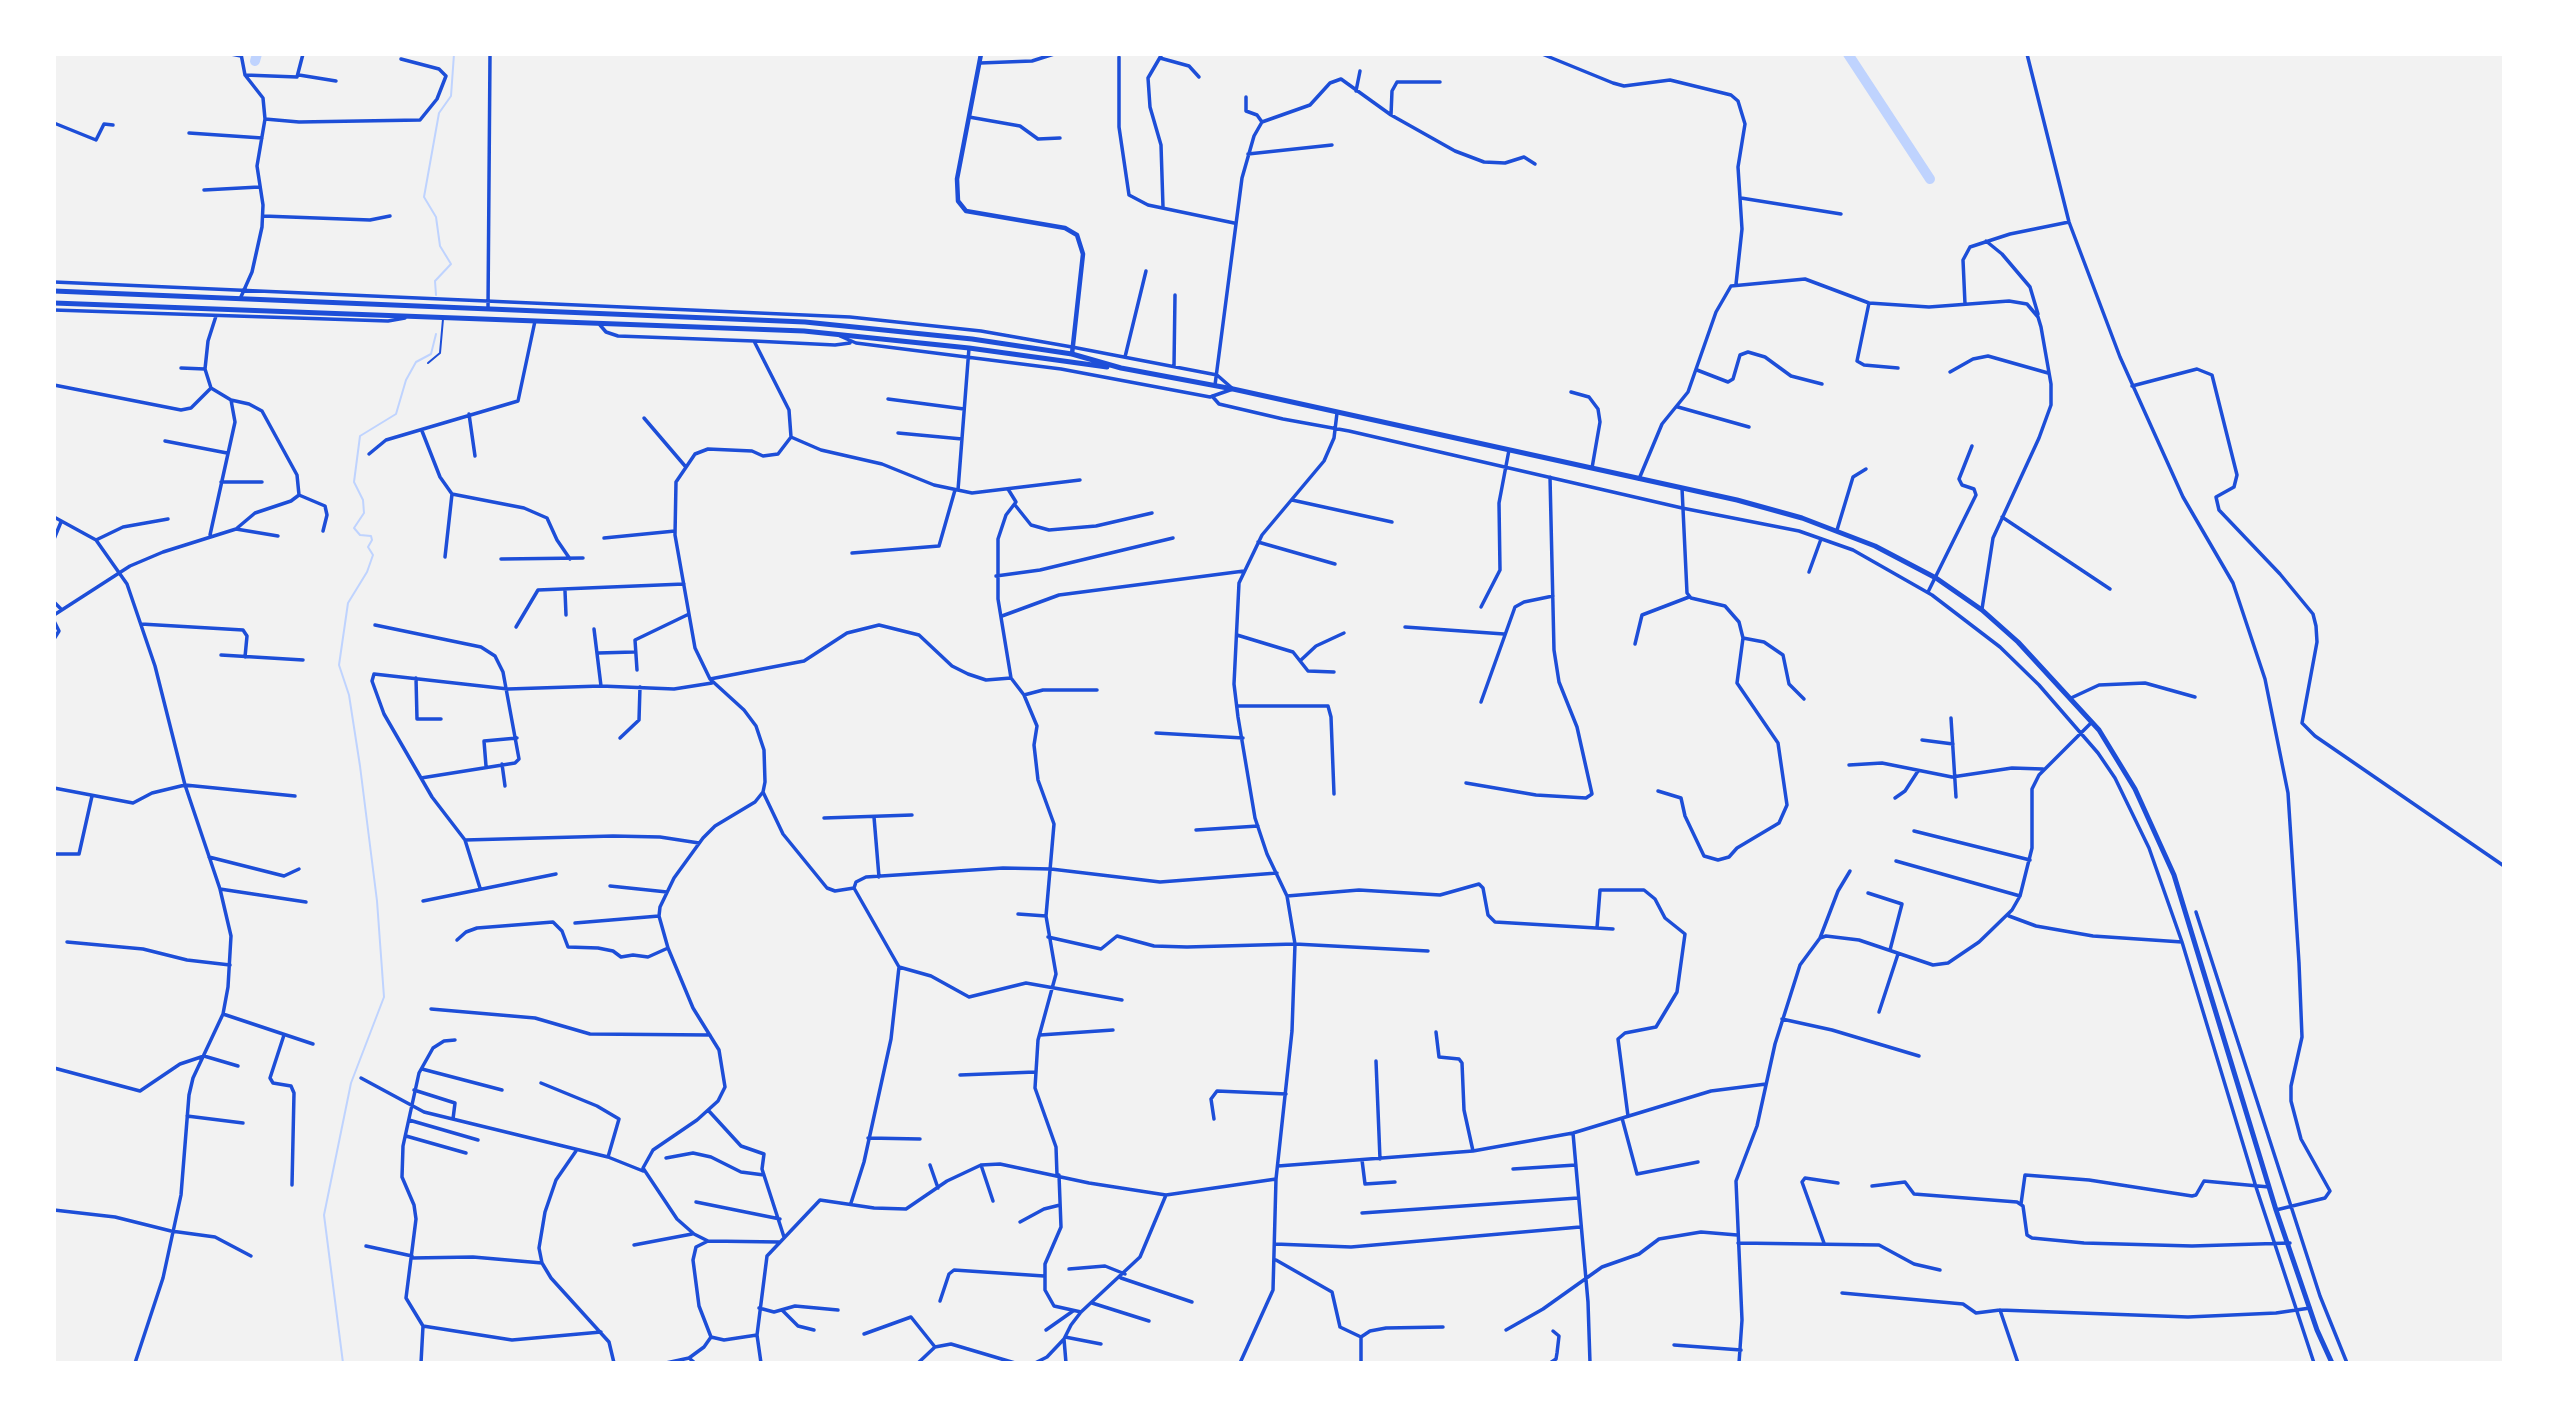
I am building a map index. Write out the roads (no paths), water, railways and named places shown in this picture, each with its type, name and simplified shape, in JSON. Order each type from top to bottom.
[{"type":"highway","points":[[54,291],[805,322],[972,339],[1072,354],[1087,362]]},
{"type":"highway","points":[[279,300],[279,310]]},
{"type":"highway","points":[[330,312],[332,302]]},
{"type":"highway","points":[[54,303],[330,312],[838,335],[1087,362],[1215,385],[1771,509],[1837,530],[1896,556],[1936,578],[1982,611],[2018,642],[2092,722],[2135,789],[2174,875],[2276,1210],[2290,1243],[2309,1308],[2332,1363]]},
{"type":"street","points":[[231,54],[241,55],[245,75],[262,96],[265,119],[257,166],[263,216],[257,253],[240,299]]},
{"type":"street","points":[[299,75],[303,54]]},
{"type":"street","points":[[488,309],[490,54]]},
{"type":"street","points":[[981,54],[957,179],[957,196],[963,209],[1069,229],[1080,240],[1083,254],[1072,354]]},
{"type":"street","points":[[981,64],[1032,61],[1054,54]]},
{"type":"street","points":[[1542,54],[1623,85],[1670,80],[1731,95],[1742,108],[1745,124],[1738,167],[1742,229],[1736,284]]},
{"type":"street","points":[[2027,54],[2069,222],[2132,386],[2183,498],[2233,583],[2265,679],[2288,793],[2302,1020],[2291,1101],[2301,1139],[2330,1191],[2326,1197],[2276,1210]]},
{"type":"street","points":[[1163,207],[1161,145],[1148,95],[1149,72],[1161,56],[1189,66],[1199,77]]},
{"type":"street","points":[[1119,57],[1119,127],[1126,188],[1133,199],[1234,222]]},
{"type":"street","points":[[265,119],[299,122],[418,120],[437,99],[446,76],[439,69],[401,59]]},
{"type":"street","points":[[1356,91],[1360,71]]},
{"type":"street","points":[[245,75],[294,78],[299,75],[336,81]]},
{"type":"street","points":[[1215,385],[1234,222],[1248,154],[1262,122],[1310,105],[1334,80],[1343,79],[1391,115],[1436,141],[1477,159],[1500,163],[1524,157],[1535,164]]},
{"type":"street","points":[[1391,115],[1392,91],[1397,82],[1440,82]]},
{"type":"street","points":[[1245,97],[1246,111],[1256,115],[1262,122]]},
{"type":"street","points":[[969,117],[1020,126],[1038,139],[1060,138]]},
{"type":"street","points":[[54,131],[56,124],[96,140],[104,124],[113,125]]},
{"type":"street","points":[[189,133],[262,138]]},
{"type":"street","points":[[1248,154],[1332,145]]},
{"type":"street","points":[[204,190],[259,187]]},
{"type":"street","points":[[1741,198],[1841,214]]},
{"type":"street","points":[[263,216],[370,220],[390,216]]},
{"type":"street","points":[[1965,304],[1963,256],[1970,247],[2069,222]]},
{"type":"street","points":[[1982,611],[1988,555],[2002,517],[2048,415],[2052,394],[2030,287],[2002,254],[1986,241]]},
{"type":"street","points":[[1125,357],[1146,271]]},
{"type":"street","points":[[1639,479],[1661,424],[1678,407],[1697,370],[1724,295],[1736,284],[1805,279],[1869,303],[1929,307],[2021,302],[2030,307],[2038,317]]},
{"type":"street","points":[[54,282],[850,317],[981,331],[1174,366],[1217,375],[1233,389]]},
{"type":"street","points":[[1174,366],[1175,295]]},
{"type":"street","points":[[1869,303],[1857,361],[1864,365],[1898,368]]},
{"type":"street","points":[[54,310],[388,321],[414,316]]},
{"type":"street","points":[[216,316],[208,341],[205,369],[211,388],[231,400],[249,404],[262,411],[298,475],[299,495]]},
{"type":"street","points":[[369,454],[386,440],[518,401],[535,321]]},
{"type":"street","points":[[598,323],[606,332],[618,336],[835,345],[852,342],[968,356],[1212,396],[1233,389]]},
{"type":"street","points":[[838,335],[852,342]]},
{"type":"street","points":[[754,341],[786,400],[791,437],[785,448],[772,457],[741,449],[708,449],[695,454],[676,482],[675,531],[695,648],[712,681],[756,726],[765,761],[764,792],[783,834],[827,888],[835,891],[854,888],[860,880],[879,877],[970,869],[1051,869],[1160,882],[1278,873]]},
{"type":"street","points":[[852,553],[939,546],[956,490],[969,348]]},
{"type":"street","points":[[1697,370],[1728,382],[1733,379],[1740,355],[1748,352],[1765,357],[1791,376],[1822,384]]},
{"type":"street","points":[[1950,372],[1973,359],[1987,356],[2048,373]]},
{"type":"street","points":[[181,368],[205,369]]},
{"type":"street","points":[[2132,386],[2197,369],[2212,375],[2237,483],[2216,497],[2219,510],[2273,566],[2313,614],[2317,642],[2302,723],[2315,736],[2504,866]]},
{"type":"street","points":[[54,384],[181,410],[191,408],[211,388]]},
{"type":"street","points":[[1571,392],[1589,397],[1598,410],[1600,422],[1592,468]]},
{"type":"street","points":[[1212,396],[1219,404],[1682,508],[1735,517],[1821,539],[1853,550],[1928,592],[2000,647],[2039,685],[2115,778],[2148,848],[2182,942],[2274,1245],[2314,1363]]},
{"type":"street","points":[[888,399],[964,409]]},
{"type":"street","points":[[210,535],[235,422],[231,400]]},
{"type":"street","points":[[1678,407],[1749,427]]},
{"type":"street","points":[[1240,1363],[1270,1301],[1276,1260],[1276,1179],[1286,1094],[1295,944],[1287,896],[1258,826],[1237,706],[1234,684],[1239,583],[1258,542],[1318,471],[1330,449],[1337,413]]},
{"type":"street","points":[[469,414],[475,456]]},
{"type":"street","points":[[644,418],[685,466]]},
{"type":"street","points":[[422,431],[440,477],[452,494],[445,557]]},
{"type":"street","points":[[898,433],[962,439]]},
{"type":"street","points":[[791,437],[812,447],[863,458],[956,490],[984,493],[1080,480]]},
{"type":"street","points":[[165,441],[227,453]]},
{"type":"street","points":[[1928,592],[1976,494],[1959,479],[1972,446]]},
{"type":"street","points":[[1481,607],[1500,570],[1499,503],[1509,450]]},
{"type":"street","points":[[1837,530],[1852,480],[1856,472],[1866,468]]},
{"type":"street","points":[[1466,783],[1536,795],[1591,796],[1577,727],[1559,682],[1552,633],[1550,477]]},
{"type":"street","points":[[221,482],[262,482]]},
{"type":"street","points":[[1682,488],[1685,586],[1689,597]]},
{"type":"street","points":[[1008,489],[1015,495],[1015,505],[1000,529],[996,576],[1011,678],[1024,695],[1037,726],[1034,745],[1039,788],[1052,816],[1051,869],[1046,916],[1055,964],[1054,987],[1040,1035],[1035,1088],[1057,1152],[1061,1227],[1047,1255],[1044,1276],[1049,1301],[1060,1308],[1081,1312]]},
{"type":"street","points":[[452,494],[524,508],[547,518],[556,540],[570,559]]},
{"type":"street","points":[[54,615],[121,571],[210,535],[236,528],[255,513],[291,501],[299,495]]},
{"type":"street","points":[[299,495],[318,500],[325,506],[327,515],[323,531]]},
{"type":"street","points":[[1292,500],[1392,522]]},
{"type":"street","points":[[1015,505],[1031,524],[1049,530],[1096,526],[1152,513]]},
{"type":"street","points":[[2002,517],[2110,589]]},
{"type":"street","points":[[54,518],[96,540],[121,571],[141,624],[185,785],[231,929],[230,965],[223,1014],[193,1078],[181,1195],[171,1231],[163,1278],[135,1363]]},
{"type":"street","points":[[96,540],[123,527],[168,519]]},
{"type":"street","points":[[54,539],[61,522]]},
{"type":"street","points":[[236,528],[278,536]]},
{"type":"street","points":[[604,538],[675,531]]},
{"type":"street","points":[[996,576],[1040,570],[1173,538]]},
{"type":"street","points":[[1809,572],[1821,539]]},
{"type":"street","points":[[1258,542],[1335,564]]},
{"type":"street","points":[[501,559],[583,558]]},
{"type":"street","points":[[1002,616],[1059,595],[1244,571]]},
{"type":"street","points":[[516,627],[538,590],[565,591],[684,584]]},
{"type":"street","points":[[565,591],[566,615]]},
{"type":"street","points":[[1481,702],[1504,634],[1519,604],[1553,596]]},
{"type":"street","points":[[1635,644],[1642,615],[1689,597],[1729,609],[1739,622],[1743,638],[1737,683],[1778,743],[1787,799],[1785,815],[1779,823],[1737,848],[1724,860],[1708,859],[1685,816],[1681,798],[1658,791]]},
{"type":"street","points":[[54,602],[61,609]]},
{"type":"street","points":[[637,670],[635,640],[689,614]]},
{"type":"street","points":[[54,621],[59,631],[54,639]]},
{"type":"street","points":[[141,624],[243,630],[247,636],[245,657]]},
{"type":"street","points":[[375,625],[491,652],[503,672],[519,759],[515,763],[420,778]]},
{"type":"street","points":[[480,888],[465,840],[420,778],[384,714],[372,679],[374,674],[508,689],[601,686],[674,689],[804,661],[848,633],[879,625],[919,635],[952,666],[968,674],[986,680],[1011,678]]},
{"type":"street","points":[[1405,626],[1504,634]]},
{"type":"street","points":[[594,628],[601,686]]},
{"type":"street","points":[[1301,660],[1316,646],[1345,633]]},
{"type":"street","points":[[1236,635],[1293,652],[1308,671],[1334,672]]},
{"type":"street","points":[[1743,638],[1764,642],[1783,655],[1789,684],[1804,699]]},
{"type":"street","points":[[598,653],[634,652]]},
{"type":"street","points":[[221,655],[303,660]]},
{"type":"street","points":[[416,678],[418,719],[441,719]]},
{"type":"street","points":[[2071,698],[2099,685],[2145,683],[2195,697]]},
{"type":"street","points":[[620,738],[639,720],[640,687]]},
{"type":"street","points":[[1024,695],[1043,690],[1097,690]]},
{"type":"street","points":[[1237,706],[1328,706],[1331,717],[1334,794]]},
{"type":"street","points":[[1951,718],[1956,797]]},
{"type":"street","points":[[1820,938],[1842,936],[1930,965],[1947,963],[1969,950],[2008,915],[2020,896],[2030,860],[2032,789],[2043,769],[2092,722]]},
{"type":"street","points":[[1156,733],[1243,738]]},
{"type":"street","points":[[486,766],[484,741],[517,738]]},
{"type":"street","points":[[1922,740],[1953,744]]},
{"type":"street","points":[[1849,765],[1882,763],[1954,777],[2016,768],[2043,769]]},
{"type":"street","points":[[502,764],[505,786]]},
{"type":"street","points":[[1895,799],[1905,791],[1918,771]]},
{"type":"street","points":[[54,788],[133,803],[155,792],[185,785],[295,796]]},
{"type":"street","points":[[643,1171],[644,1161],[653,1150],[708,1110],[722,1095],[725,1087],[719,1050],[693,1008],[667,948],[659,916],[667,892],[699,843],[715,826],[748,808],[764,792]]},
{"type":"street","points":[[54,854],[76,856],[81,850],[92,796]]},
{"type":"street","points":[[824,818],[912,815]]},
{"type":"street","points":[[874,816],[879,877]]},
{"type":"street","points":[[1196,830],[1258,826]]},
{"type":"street","points":[[1914,831],[2030,860]]},
{"type":"street","points":[[465,840],[613,836],[660,837],[699,843]]},
{"type":"street","points":[[209,857],[284,876],[299,869]]},
{"type":"street","points":[[1896,861],[2020,896]]},
{"type":"street","points":[[1739,1363],[1741,1350],[1736,1181],[1757,1126],[1782,1019],[1797,972],[1820,938],[1838,891],[1850,871]]},
{"type":"street","points":[[423,901],[556,874]]},
{"type":"street","points":[[1287,896],[1359,890],[1440,895],[1479,884],[1483,888],[1488,915],[1494,922],[1613,929]]},
{"type":"street","points":[[610,886],[667,892]]},
{"type":"street","points":[[220,888],[306,902]]},
{"type":"street","points":[[851,1203],[891,1039],[900,967],[854,888]]},
{"type":"street","points":[[1597,928],[1600,890],[1644,890],[1655,899],[1665,918],[1685,934],[1677,992],[1656,1027],[1625,1033],[1618,1039],[1628,1116]]},
{"type":"street","points":[[1868,893],[1902,904],[1891,950]]},
{"type":"street","points":[[2196,912],[2320,1296],[2347,1363]]},
{"type":"street","points":[[1018,914],[1046,916]]},
{"type":"street","points":[[2008,915],[2036,926],[2093,936],[2182,942]]},
{"type":"street","points":[[575,923],[659,916]]},
{"type":"street","points":[[457,940],[466,932],[477,928],[553,922],[562,931],[568,947],[598,948],[612,951],[621,957],[648,957],[667,948]]},
{"type":"street","points":[[1048,937],[1101,949],[1117,936],[1154,946],[1295,944],[1428,951]]},
{"type":"street","points":[[67,942],[143,949],[187,960],[230,965]]},
{"type":"street","points":[[1880,1012],[1898,954]]},
{"type":"street","points":[[900,967],[931,976],[968,996],[1026,983],[1122,1000]]},
{"type":"street","points":[[431,1009],[535,1018],[590,1034],[663,1034],[682,1037],[710,1035]]},
{"type":"street","points":[[223,1014],[313,1044]]},
{"type":"street","points":[[1782,1019],[1832,1030],[1919,1056]]},
{"type":"street","points":[[1040,1035],[1113,1030]]},
{"type":"street","points":[[1436,1032],[1439,1057],[1459,1059],[1462,1063],[1464,1110],[1473,1151]]},
{"type":"street","points":[[284,1035],[270,1078],[273,1083],[291,1086],[294,1093],[292,1185]]},
{"type":"street","points":[[421,1363],[423,1326],[406,1298],[415,1211],[402,1178],[406,1136],[414,1090],[422,1069],[433,1048],[444,1041],[455,1040]]},
{"type":"street","points":[[54,1068],[140,1091],[180,1064],[204,1056],[238,1066]]},
{"type":"street","points":[[1376,1061],[1380,1159]]},
{"type":"street","points":[[422,1069],[502,1090]]},
{"type":"street","points":[[960,1075],[1035,1072]]},
{"type":"street","points":[[361,1078],[412,1107],[608,1157],[643,1171],[677,1219],[694,1234],[708,1241],[779,1242]]},
{"type":"street","points":[[541,1083],[597,1106],[619,1119],[608,1157]]},
{"type":"street","points":[[1278,1166],[1473,1151],[1573,1133],[1711,1091],[1766,1084]]},
{"type":"street","points":[[414,1090],[455,1103],[453,1119]]},
{"type":"street","points":[[1214,1119],[1211,1098],[1217,1091],[1286,1094]]},
{"type":"street","points":[[708,1110],[741,1146],[764,1154],[764,1175],[781,1219],[784,1237]]},
{"type":"street","points":[[187,1116],[243,1123]]},
{"type":"street","points":[[1622,1118],[1637,1174],[1698,1162]]},
{"type":"street","points":[[409,1120],[478,1140]]},
{"type":"street","points":[[1573,1133],[1590,1363]]},
{"type":"street","points":[[406,1136],[466,1153]]},
{"type":"street","points":[[868,1138],[920,1139]]},
{"type":"street","points":[[576,1151],[556,1180],[545,1212],[539,1235],[542,1263],[551,1278],[603,1332],[609,1342],[614,1363]]},
{"type":"street","points":[[666,1158],[693,1153],[711,1157],[741,1172],[764,1175]]},
{"type":"street","points":[[1362,1160],[1365,1184],[1395,1182]]},
{"type":"street","points":[[761,1363],[757,1335],[767,1256],[820,1200],[874,1208],[906,1209],[937,1188],[981,1165],[1000,1164],[1166,1195],[1276,1179]]},
{"type":"street","points":[[930,1165],[937,1188]]},
{"type":"street","points":[[981,1165],[993,1201]]},
{"type":"street","points":[[1513,1169],[1576,1165]]},
{"type":"street","points":[[2269,1186],[2204,1181],[2196,1195],[2192,1196],[2089,1180],[2025,1175],[2021,1204],[2027,1234],[2032,1238],[2084,1243],[2290,1243]]},
{"type":"street","points":[[1824,1243],[1802,1182],[1805,1178],[1839,1183]]},
{"type":"street","points":[[1872,1186],[1905,1182],[1914,1194],[2021,1204]]},
{"type":"street","points":[[1035,1363],[1047,1357],[1064,1338],[1081,1312],[1125,1274],[1140,1257],[1166,1195]]},
{"type":"street","points":[[1362,1213],[1578,1198]]},
{"type":"street","points":[[696,1202],[781,1219]]},
{"type":"street","points":[[1020,1222],[1044,1209],[1060,1205]]},
{"type":"street","points":[[54,1210],[115,1217],[171,1231],[215,1237],[251,1256]]},
{"type":"street","points":[[1275,1244],[1351,1247],[1580,1227]]},
{"type":"street","points":[[1506,1330],[1543,1308],[1584,1278],[1618,1259],[1639,1254],[1664,1237],[1702,1232],[1737,1234]]},
{"type":"street","points":[[634,1245],[694,1234]]},
{"type":"street","points":[[708,1241],[696,1247],[693,1261],[699,1306],[711,1337]]},
{"type":"street","points":[[1738,1242],[1879,1245],[1914,1264],[1940,1270]]},
{"type":"street","points":[[366,1245],[412,1257],[473,1257],[542,1263]]},
{"type":"street","points":[[1276,1260],[1332,1292],[1340,1327],[1362,1337],[1386,1328],[1443,1327]]},
{"type":"street","points":[[1069,1269],[1105,1266],[1125,1274]]},
{"type":"street","points":[[940,1301],[949,1274],[954,1270],[1044,1276]]},
{"type":"street","points":[[1119,1278],[1192,1302]]},
{"type":"street","points":[[1842,1293],[1963,1304],[1976,1312],[2000,1310],[2188,1317],[2309,1308]]},
{"type":"street","points":[[1092,1303],[1149,1321]]},
{"type":"street","points":[[759,1308],[774,1312],[795,1306],[838,1310]]},
{"type":"street","points":[[782,1310],[798,1326],[814,1330]]},
{"type":"street","points":[[2000,1310],[2018,1363]]},
{"type":"street","points":[[1046,1329],[1073,1311]]},
{"type":"street","points":[[864,1334],[911,1317],[935,1346]]},
{"type":"street","points":[[423,1326],[522,1341],[603,1332]]},
{"type":"street","points":[[1550,1363],[1556,1359],[1559,1336],[1553,1331]]},
{"type":"street","points":[[711,1337],[724,1340],[757,1335]]},
{"type":"street","points":[[666,1363],[690,1357],[704,1347],[711,1337]]},
{"type":"street","points":[[1361,1363],[1362,1337]]},
{"type":"street","points":[[1064,1338],[1101,1344]]},
{"type":"street","points":[[1064,1338],[1066,1363]]},
{"type":"street","points":[[918,1363],[935,1346],[951,1344],[1015,1363]]},
{"type":"street","points":[[1674,1345],[1741,1350]]},
{"type":"street","points":[[690,1357],[695,1363]]},
{"type":"lane","points":[[428,363],[440,353],[443,318]]},
{"type":"waterway","points":[[255,61],[257,54]]},
{"type":"waterway","points":[[436,295],[435,281],[451,264],[440,246],[436,217],[424,197],[439,113],[451,96],[454,54]]},
{"type":"waterway","points":[[1848,54],[1930,179]]},
{"type":"waterway","points":[[343,1363],[324,1215],[351,1083],[384,997],[377,901],[360,766],[349,695],[339,665],[348,603],[367,572],[373,555],[368,547],[371,536],[360,535],[354,528],[364,513],[363,500],[354,482],[360,436],[396,414],[406,380],[416,362],[431,354],[436,334]]}]
